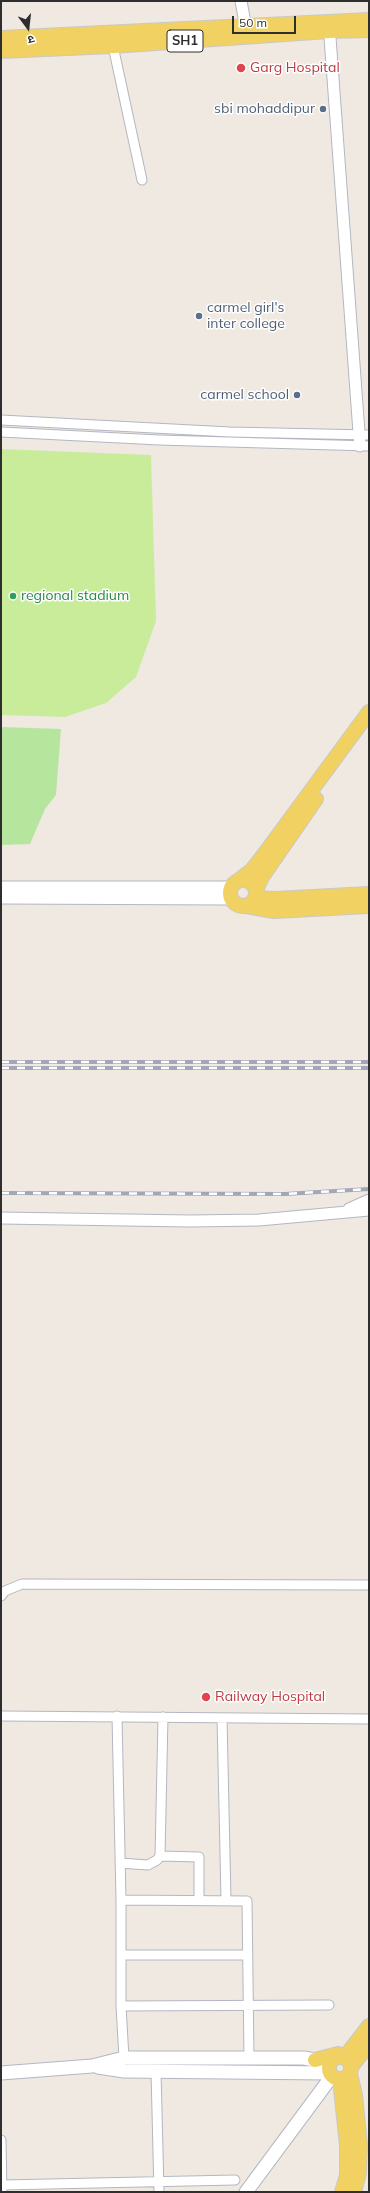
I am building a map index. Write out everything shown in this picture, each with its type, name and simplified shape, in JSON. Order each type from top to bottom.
[{"type":"main road","name":"SH1","points":[[1,38],[246,31],[329,26],[369,20]]},
{"type":"main road","name":"SH1","points":[[329,26],[369,30]]},
{"type":"main road","name":"SH1","points":[[1,51],[113,46],[246,31]]},
{"type":"main road","points":[[1,888],[233,889],[252,870],[263,856],[369,712]]},
{"type":"main road","points":[[233,889],[239,906],[252,898],[262,877],[369,726]]},
{"type":"main road","points":[[1,897],[233,889],[246,880],[253,884],[252,898]]},
{"type":"main road","points":[[252,898],[275,899],[369,894]]},
{"type":"main road","points":[[252,898],[274,911],[369,906]]},
{"type":"main road","points":[[246,2192],[369,2026]]},
{"type":"main road","points":[[1,2073],[92,2066],[124,2058],[304,2058],[343,2063]]},
{"type":"main road","points":[[92,2066],[124,2071],[156,2071],[343,2063]]},
{"type":"main road","points":[[320,2093],[316,2078],[343,2063]]},
{"type":"main road","points":[[343,2063],[355,2095],[360,2132],[360,2158],[354,2192]]},
{"type":"main road","points":[[342,2192],[347,2175],[343,2063]]},
{"type":"street","points":[[241,1],[246,31]]},
{"type":"street","points":[[1,432],[159,440],[364,446],[329,26]]},
{"type":"street","points":[[113,46],[142,180]]},
{"type":"street","points":[[1,420],[230,432],[364,435]]},
{"type":"street","points":[[33,422],[33,434]]},
{"type":"street","points":[[347,1210],[369,1200]]},
{"type":"street","points":[[1,1218],[251,1220],[347,1210],[369,1210]]},
{"type":"street","points":[[1,1596],[5,1589],[22,1584],[369,1585]]},
{"type":"street","points":[[1,1716],[369,1719]]},
{"type":"street","points":[[117,1716],[121,1900],[121,2006],[124,2058]]},
{"type":"street","points":[[120,1863],[148,1865],[157,1860],[160,1856],[163,1718]]},
{"type":"street","points":[[222,1718],[226,1900]]},
{"type":"street","points":[[160,1856],[199,1857],[199,1900]]},
{"type":"street","points":[[121,1900],[247,1901],[249,2058]]},
{"type":"street","points":[[121,1955],[248,1955]]},
{"type":"street","points":[[121,2006],[329,2005]]},
{"type":"street","points":[[156,2071],[159,2192]]},
{"type":"street","points":[[1,2140],[2,2189],[235,2180]]},
{"type":"green space","points":[[1,449],[151,455],[156,621],[136,677],[106,703],[65,717],[1,715]]},
{"type":"green space","points":[[1,727],[61,729],[56,795],[45,809],[30,844],[1,845]]},
{"type":"railway","points":[[1,1062],[369,1062]]},
{"type":"railway","points":[[1,1068],[369,1068]]},
{"type":"railway","points":[[1,1193],[285,1194],[369,1189]]},
{"type":"place","name":"Garg Hospital","points":[[241,68]]},
{"type":"place","name":"sbi mohaddipur","points":[[323,109]]},
{"type":"place","name":"carmel girl's inter college","points":[[199,316]]},
{"type":"place","name":"carmel school","points":[[297,395]]},
{"type":"place","name":"regional stadium","points":[[13,596]]},
{"type":"place","name":"Railway Hospital","points":[[206,1697]]}]
